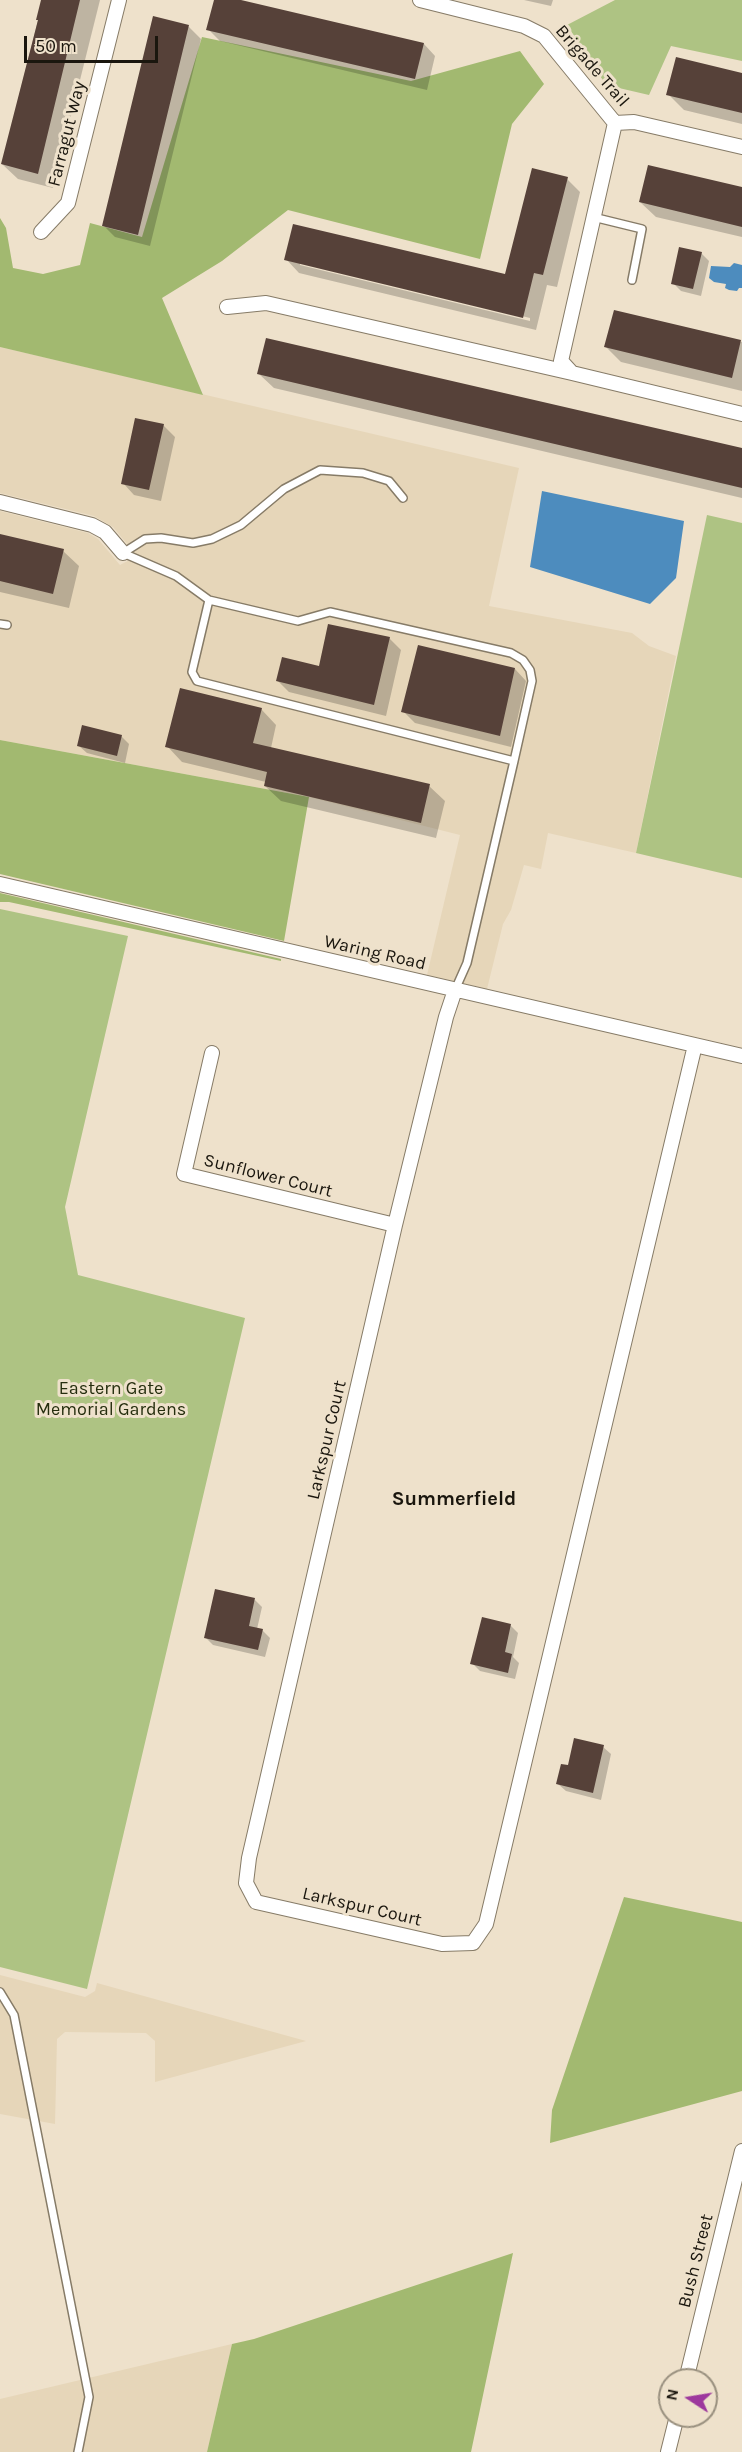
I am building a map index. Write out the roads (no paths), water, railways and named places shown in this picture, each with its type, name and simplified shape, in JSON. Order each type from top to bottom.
[{"type":"street","name":"Farragut Way","points":[[41,232],[68,203],[119,0]]},
{"type":"street","name":"Brigade Trail","points":[[420,0],[524,26],[544,36],[615,123],[634,122],[742,147]]},
{"type":"street","points":[[572,373],[561,361],[615,123]]},
{"type":"street","points":[[227,307],[266,303],[742,414]]},
{"type":"street","points":[[0,502],[92,525],[105,532],[123,553]]},
{"type":"street","name":"Waring Road","points":[[0,884],[742,1056]]},
{"type":"street","name":"Larkspur Court","points":[[455,990],[446,1017],[395,1225],[249,1858],[246,1883],[256,1902],[442,1944],[473,1942],[486,1924],[695,1045]]},
{"type":"street","name":"Sunflower Court","points":[[212,1053],[184,1174],[395,1225]]},
{"type":"street","name":"Bush Street","points":[[689,2368],[742,2151]]},
{"type":"street","points":[[668,2452],[674,2428]]},
{"type":"lane","points":[[593,217],[642,229],[632,280]]},
{"type":"lane","points":[[123,553],[145,539],[162,538],[193,543],[212,539],[241,525],[284,489],[320,470],[363,473],[388,481],[403,498]]},
{"type":"lane","points":[[123,553],[176,576],[209,600],[298,621],[330,612],[511,653],[523,660],[530,670],[532,681],[467,963],[455,990]]},
{"type":"lane","points":[[209,600],[192,672],[197,681],[514,761]]},
{"type":"lane","points":[[0,1992],[14,2015],[89,2397],[78,2452]]},
{"type":"water","points":[[734,263],[742,265],[742,288],[737,291],[729,290],[725,288],[726,284],[714,282],[709,278],[711,266],[730,267]]},
{"type":"water","points":[[542,491],[684,521],[676,578],[650,604],[530,567]]},
{"type":"district","name":"Summerfield","points":[[454,1499]]},
{"type":"park label","name":"Eastern Gate Memorial Gardens","points":[[111,1399]]}]
